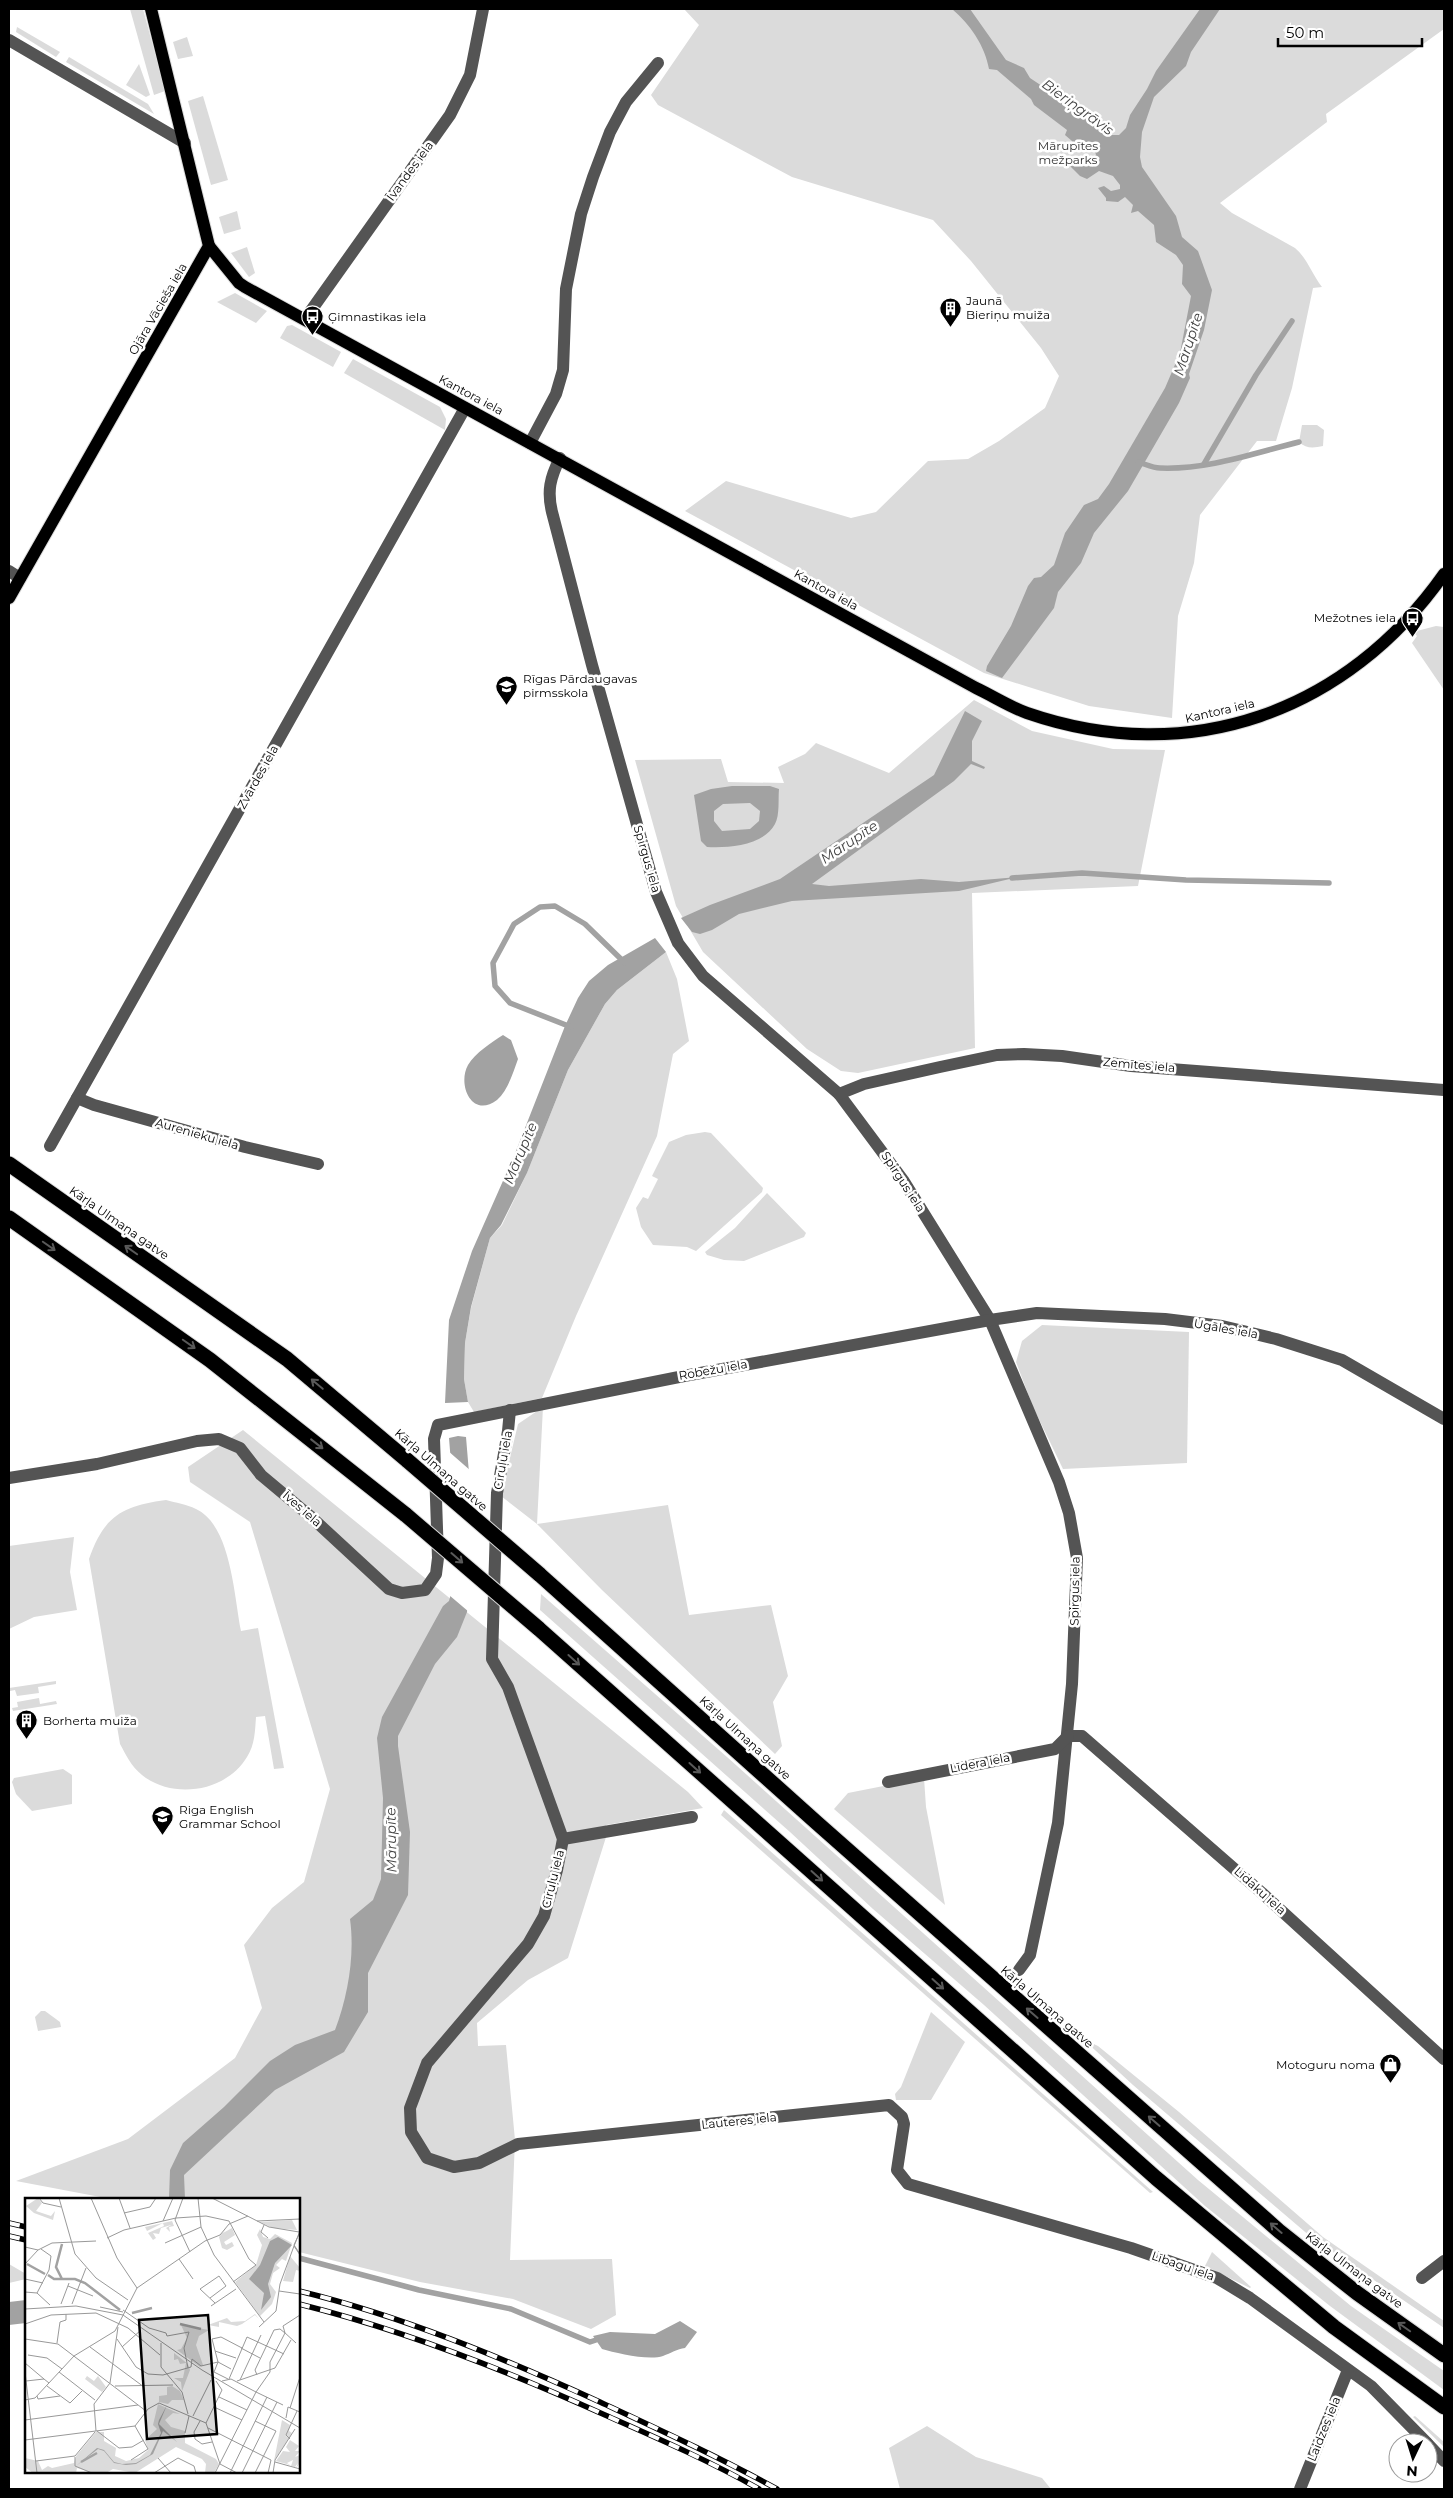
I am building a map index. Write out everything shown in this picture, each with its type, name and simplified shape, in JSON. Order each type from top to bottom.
[{"type":"highway","name":"Kārļa Ulmaņa gatve","points":[[9,1164],[288,1359],[539,1574],[832,1837],[1279,2231],[1356,2293],[1444,2355]]},
{"type":"highway","points":[[9,1218],[210,1360],[406,1515],[538,1628],[1156,2178],[1334,2327],[1444,2407]]},
{"type":"main road","points":[[151,9],[209,246]]},
{"type":"main road","name":"Kantora iela","points":[[209,246],[238,282],[466,408],[976,688],[1026,713],[1088,730],[1151,735],[1188,734],[1224,727],[1273,712],[1345,675],[1399,630],[1442,581]]},
{"type":"main road","name":"Ojāra Vācieša iela","points":[[9,598],[14,575],[209,246]]},
{"type":"street","name":"Īvandes iela","points":[[305,319],[454,109],[470,75],[483,9]]},
{"type":"street","points":[[9,40],[185,144]]},
{"type":"street","points":[[530,443],[556,394],[563,370],[566,289],[581,214],[593,177],[610,132],[626,102],[658,63]]},
{"type":"street","name":"Zvārdes iela","points":[[50,1146],[466,408]]},
{"type":"street","name":"Spirgus iela","points":[[560,458],[552,475],[548,490],[552,512],[592,665],[656,892],[669,926],[678,943],[703,976],[839,1094],[902,1180],[990,1320],[1059,1482],[1069,1513],[1077,1558],[1068,1736],[1058,1823],[1030,1955],[1019,1970]]},
{"type":"street","name":"Zemītes iela","points":[[839,1094],[864,1084],[940,1067],[997,1055],[1024,1054],[1062,1056],[1131,1066],[1444,1090]]},
{"type":"street","name":"Aurenieku iela","points":[[77,1098],[94,1105],[244,1147],[318,1164]]},
{"type":"street","name":"Ugāles iela","points":[[990,1320],[1037,1314],[1165,1319],[1222,1326],[1276,1339],[1342,1360],[1444,1419]]},
{"type":"street","name":"Robežu iela","points":[[438,1426],[510,1410],[990,1320]]},
{"type":"street","name":"Cīruļu iela","points":[[510,1410],[497,1493],[492,1659],[508,1687],[563,1839],[557,1870],[544,1916],[528,1944],[427,2063],[410,2108],[411,2132],[427,2158],[454,2166],[479,2163],[518,2144]]},
{"type":"street","name":"Īves iela","points":[[9,1478],[97,1464],[197,1441],[219,1439],[240,1448],[261,1475],[310,1516],[389,1589],[402,1592],[425,1590],[436,1574],[438,1558],[434,1439],[438,1426]]},
{"type":"street","name":"Līdera iela","points":[[888,1782],[1055,1749],[1068,1736]]},
{"type":"street","name":"Līdaku iela","points":[[1068,1736],[1082,1736],[1262,1893],[1444,2059]]},
{"type":"street","points":[[563,1839],[692,1817]]},
{"type":"street","name":"Lauteres iela","points":[[518,2144],[889,2105],[902,2117],[904,2124],[897,2170]]},
{"type":"street","name":"Lībagu iela","points":[[897,2170],[908,2184],[1131,2248],[1217,2278],[1250,2298],[1371,2386],[1416,2433]]},
{"type":"street","points":[[1422,2278],[1444,2261]]},
{"type":"street","name":"Laidzes iela","points":[[1300,2489],[1348,2370]]},
{"type":"green space","points":[[130,9],[143,9],[165,91],[154,95]]},
{"type":"green space","name":"Mārupītes mežparks","points":[[684,9],[1444,9],[1444,29],[1326,114],[1327,122],[1220,203],[1232,213],[1295,248],[1303,256],[1322,287],[1313,288],[1292,388],[1276,441],[1257,441],[1200,515],[1194,563],[1178,616],[1172,718],[1089,706],[984,673],[685,511],[726,481],[851,518],[876,512],[928,461],[968,459],[999,441],[1045,408],[1059,376],[1041,348],[971,261],[933,220],[792,177],[658,105],[651,95],[699,25]]},
{"type":"green space","points":[[17,27],[60,52],[56,57],[16,32]]},
{"type":"green space","points":[[187,37],[193,56],[178,59],[173,42]]},
{"type":"green space","points":[[69,57],[148,104],[154,114],[66,62]]},
{"type":"green space","points":[[139,64],[150,95],[146,97],[126,85]]},
{"type":"green space","points":[[203,96],[228,180],[211,185],[188,101]]},
{"type":"green space","points":[[237,211],[241,229],[224,234],[219,217]]},
{"type":"green space","points":[[247,247],[255,273],[249,277],[231,253]]},
{"type":"green space","points":[[235,293],[267,311],[256,323],[217,302]]},
{"type":"green space","points":[[292,325],[341,352],[333,367],[280,338],[287,326]]},
{"type":"green space","points":[[353,359],[440,407],[446,419],[445,430],[344,373]]},
{"type":"green space","points":[[1302,425],[1317,425],[1324,430],[1323,446],[1304,446],[1299,442]]},
{"type":"green space","points":[[1436,626],[1444,627],[1444,690],[1412,643],[1417,636],[1413,632]]},
{"type":"green space","points":[[974,700],[1032,731],[1113,749],[1165,750],[1138,886],[972,893],[975,1048],[858,1073],[841,1071],[807,1049],[703,952],[676,906],[635,760],[721,759],[728,782],[784,783],[778,767],[805,754],[816,743],[889,773]]},
{"type":"green space","points":[[666,952],[677,979],[689,1041],[673,1054],[657,1136],[576,1316],[542,1398],[474,1412],[468,1402],[464,1379],[465,1343],[471,1308],[490,1238],[502,1225],[527,1173],[568,1070],[605,1004],[617,990]]},
{"type":"green space","points":[[711,1133],[763,1188],[762,1192],[696,1251],[687,1247],[653,1245],[641,1227],[636,1208],[643,1197],[648,1199],[658,1179],[652,1176],[669,1142],[686,1135]]},
{"type":"green space","points":[[767,1193],[806,1233],[804,1237],[744,1261],[724,1260],[707,1255],[705,1252],[735,1228]]},
{"type":"green space","points":[[1042,1325],[1189,1332],[1187,1463],[1063,1469],[1033,1407],[1016,1362],[1022,1341]]},
{"type":"green space","points":[[543,1407],[537,1524],[501,1496],[518,1424]]},
{"type":"green space","points":[[243,1430],[688,1792],[703,1808],[606,1825],[607,1834],[568,1958],[528,1980],[477,2023],[478,2046],[506,2045],[515,2140],[510,2260],[612,2259],[616,2315],[591,2329],[513,2299],[420,2282],[300,2252],[300,2198],[106,2198],[16,2181],[128,2139],[235,2058],[262,2008],[244,1945],[272,1908],[304,1882],[330,1789],[250,1522],[190,1482],[188,1467]]},
{"type":"green space","points":[[166,1500],[192,1507],[208,1517],[224,1545],[233,1581],[241,1631],[258,1628],[284,1768],[274,1769],[265,1716],[256,1717],[252,1748],[238,1769],[213,1785],[198,1788],[183,1790],[155,1783],[135,1768],[120,1744],[89,1559],[101,1532],[117,1516],[126,1510],[138,1506]]},
{"type":"green space","points":[[668,1505],[689,1615],[771,1605],[788,1676],[773,1702],[782,1746],[775,1754],[602,1590],[537,1524]]},
{"type":"green space","points":[[74,1537],[70,1572],[77,1610],[34,1617],[9,1629],[9,1546]]},
{"type":"green space","points":[[541,1594],[727,1757],[1198,2180],[1351,2306],[1444,2371],[1444,2390],[1330,2306],[1205,2206],[984,2005],[873,1909],[790,1832],[540,1610]]},
{"type":"green space","points":[[56,1681],[56,1684],[38,1687],[39,1693],[17,1696],[15,1690],[10,1691],[9,1688]]},
{"type":"green space","points":[[39,1698],[40,1704],[56,1701],[57,1704],[13,1711],[12,1708],[18,1707],[17,1702]]},
{"type":"green space","points":[[63,1769],[72,1775],[72,1804],[32,1811],[16,1794],[12,1782],[14,1778]]},
{"type":"green space","points":[[924,1778],[926,1807],[945,1905],[834,1809],[848,1793]]},
{"type":"green space","points":[[724,1810],[1153,2192],[1150,2193],[721,1815]]},
{"type":"green space","points":[[41,2011],[45,2011],[60,2022],[61,2027],[38,2031],[35,2017]]},
{"type":"green space","points":[[931,2012],[965,2042],[931,2100],[896,2100],[895,2094],[901,2087]]},
{"type":"green space","points":[[1083,2039],[1098,2046],[1179,2112],[1323,2237],[1444,2321],[1444,2328],[1311,2237],[1133,2085]]},
{"type":"green space","points":[[1212,2252],[1251,2287],[1205,2266]]},
{"type":"green space","points":[[9,2264],[25,2273],[25,2279],[9,2283]]},
{"type":"green space","points":[[1415,2416],[1434,2433],[1430,2433],[1413,2417]]},
{"type":"green space","points":[[927,2426],[976,2457],[1042,2478],[1051,2489],[900,2489],[889,2448]]},
{"type":"green space","points":[[1438,2437],[1444,2442],[1444,2447],[1438,2441]]},
{"type":"water","name":"Mārupīte","points":[[952,9],[970,9],[1006,60],[1024,68],[1030,78],[1045,88],[1051,97],[1079,111],[1110,135],[1119,135],[1126,128],[1130,115],[1156,71],[1200,9],[1220,9],[1191,52],[1186,66],[1154,97],[1142,132],[1140,157],[1142,167],[1176,216],[1182,237],[1198,251],[1212,290],[1204,330],[1189,374],[1190,378],[1179,403],[1128,491],[1094,533],[1081,563],[1058,592],[1054,608],[1002,678],[986,671],[987,666],[1011,626],[1028,586],[1034,578],[1041,577],[1054,565],[1065,533],[1084,505],[1098,499],[1109,484],[1165,388],[1180,353],[1191,296],[1182,284],[1183,265],[1176,255],[1156,242],[1154,225],[1138,211],[1131,213],[1133,205],[1125,197],[1118,202],[1106,201],[1106,198],[1098,188],[1104,186],[1111,191],[1120,189],[1120,185],[1113,176],[1099,171],[1087,179],[1080,176],[1063,159],[1093,166],[1096,154],[1092,149],[1079,147],[1065,135],[1067,130],[1034,105],[1031,99],[997,70],[989,69],[984,52],[976,36],[965,21]]},
{"type":"water","name":"Mārupīte","points":[[965,711],[982,721],[972,741],[972,761],[985,767],[984,769],[971,764],[954,781],[812,884],[829,886],[921,879],[959,882],[1018,877],[959,891],[792,901],[739,914],[712,930],[700,934],[692,932],[681,918],[780,879],[934,775]]},
{"type":"water","points":[[732,786],[770,786],[779,789],[778,812],[775,824],[770,831],[754,841],[735,846],[707,847],[701,841],[694,795],[711,789]],"holes":[[[750,803],[760,811],[759,821],[750,829],[722,831],[714,821],[714,811],[723,804]]]},
{"type":"water","name":"Mārupīte","points":[[655,938],[666,952],[617,990],[605,1004],[568,1070],[527,1173],[501,1225],[490,1238],[471,1307],[465,1343],[464,1379],[468,1402],[445,1403],[449,1320],[472,1251],[514,1156],[565,1026],[578,998],[589,981],[608,965]]},
{"type":"water","points":[[503,1035],[511,1040],[518,1059],[510,1081],[497,1100],[488,1105],[474,1103],[469,1097],[464,1082],[468,1065],[484,1048]]},
{"type":"water","name":"Mārupīte","points":[[466,1437],[470,1485],[470,1588],[467,1612],[457,1637],[435,1664],[398,1736],[410,1832],[408,1895],[368,1973],[368,2012],[344,2052],[275,2090],[184,2175],[185,2198],[169,2198],[170,2170],[183,2143],[224,2107],[270,2061],[295,2045],[335,2030],[340,2017],[351,1961],[350,1919],[373,1900],[381,1879],[383,1798],[377,1738],[382,1717],[443,1606],[449,1601],[459,1564],[449,1438]]},
{"type":"water","points":[[25,2300],[25,2323],[9,2325],[9,2302]]},
{"type":"water","points":[[680,2321],[697,2332],[685,2348],[663,2356],[650,2358],[632,2356],[602,2349],[593,2336],[610,2332],[655,2334]]},
{"type":"pier","points":[[447,1450],[471,1471],[472,1588],[469,1612],[449,1595],[456,1564],[450,1512]]},
{"type":"waterway","points":[[1204,464],[1256,375],[1292,321]]},
{"type":"waterway","points":[[1138,462],[1157,468],[1213,464],[1299,442]]},
{"type":"waterway","points":[[1012,878],[1082,873],[1186,880],[1329,883]]},
{"type":"waterway","points":[[571,1027],[510,1003],[495,986],[493,963],[514,924],[540,907],[555,906],[585,924],[625,963]]},
{"type":"waterway","points":[[300,2258],[419,2290],[511,2309],[590,2342],[596,2340]]},
{"type":"railway","points":[[9,2223],[25,2227]]},
{"type":"railway","points":[[9,2236],[25,2240]]},
{"type":"railway","points":[[300,2291],[376,2313],[489,2354],[645,2423],[777,2489]]},
{"type":"railway","points":[[300,2304],[377,2326],[493,2367],[664,2441],[759,2489]]},
{"type":"place","name":"Jaunā Bieriņu muiža","points":[[950,327]]},
{"type":"place","name":"Ģimnastikas iela","points":[[312,336]]},
{"type":"place","name":"Mežotnes iela","points":[[1412,637]]},
{"type":"place","name":"Rīgas Pārdaugavas pirmsskola","points":[[507,705]]},
{"type":"place","name":"Borherta muiža","points":[[27,1740]]},
{"type":"place","name":"Riga English Grammar School","points":[[163,1836]]},
{"type":"place","name":"Motoguru noma","points":[[1391,2084]]},
{"type":"water label","name":"Bieriņgrāvis","points":[[1078,107]]}]
